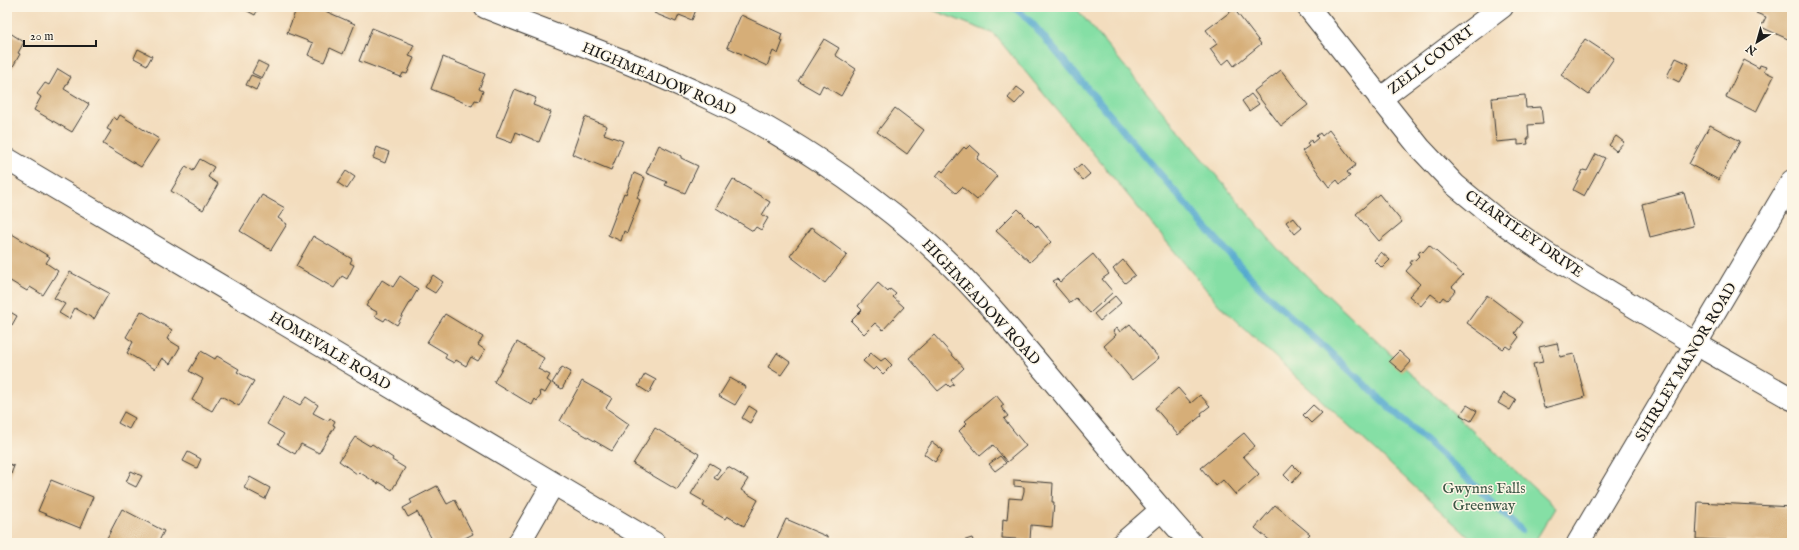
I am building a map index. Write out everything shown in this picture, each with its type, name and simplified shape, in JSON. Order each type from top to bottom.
[{"type":"street","name":"HIGHMEADOW ROAD","points":[[485,7],[714,100],[771,131],[877,202],[918,235],[965,280],[1012,331],[1161,510],[1191,543]]},
{"type":"street","name":"CHARTLEY DRIVE","points":[[1308,7],[1420,148],[1455,185],[1494,217],[1547,254],[1696,344],[1792,399]]},
{"type":"street","name":"ZELL COURT","points":[[1380,99],[1502,7]]},
{"type":"street","name":"HOMEVALE ROAD","points":[[7,159],[654,543]]},
{"type":"street","name":"SHIRLEY MANOR ROAD","points":[[1578,543],[1792,180]]},
{"type":"street","points":[[519,543],[553,484]]},
{"type":"street","points":[[1123,543],[1161,510]]},
{"type":"green space","name":"Gwynns Falls Greenway","points":[[925,7],[1075,7],[1277,248],[1555,508],[1534,543],[1475,543],[1219,305],[994,34]]},
{"type":"building","points":[[240,7],[259,7],[255,15]]},
{"type":"building","points":[[297,7],[316,7],[355,24],[343,54],[330,48],[324,62],[308,55],[313,43],[287,33]]},
{"type":"building","points":[[657,7],[697,7],[692,20],[679,15],[676,22],[654,13]]},
{"type":"building","points":[[1759,7],[1792,7],[1792,35],[1790,40],[1761,27],[1766,17],[1756,13]]},
{"type":"building","points":[[1234,9],[1261,44],[1234,66],[1229,59],[1222,65],[1210,49],[1217,44],[1206,30]]},
{"type":"building","points":[[741,15],[782,34],[780,40],[783,41],[778,54],[773,51],[767,66],[727,47]]},
{"type":"building","points":[[372,28],[414,45],[409,56],[414,58],[407,74],[403,73],[401,77],[359,61]]},
{"type":"building","points":[[7,31],[24,42],[18,53],[20,54],[7,77]]},
{"type":"building","points":[[824,39],[839,48],[835,55],[856,69],[841,96],[823,85],[819,93],[798,81]]},
{"type":"building","points":[[1585,39],[1614,58],[1589,95],[1561,75]]},
{"type":"building","points":[[138,49],[152,56],[147,65],[134,58]]},
{"type":"building","points":[[443,57],[485,74],[479,89],[483,91],[479,101],[475,100],[472,106],[431,89]]},
{"type":"building","points":[[1676,58],[1689,64],[1679,82],[1667,76]]},
{"type":"building","points":[[1744,60],[1759,68],[1760,65],[1766,67],[1764,71],[1774,76],[1756,112],[1726,97]]},
{"type":"building","points":[[258,61],[268,66],[262,78],[252,73]]},
{"type":"building","points":[[58,69],[71,77],[64,89],[89,104],[72,132],[34,110],[41,97],[37,94],[45,83],[49,85]]},
{"type":"building","points":[[1281,70],[1308,105],[1281,126],[1254,91]]},
{"type":"building","points":[[251,75],[261,79],[256,90],[246,85]]},
{"type":"building","points":[[1017,87],[1025,93],[1015,104],[1008,98]]},
{"type":"building","points":[[515,89],[536,98],[533,105],[551,112],[539,142],[516,132],[512,143],[496,137]]},
{"type":"building","points":[[1251,94],[1259,104],[1249,111],[1242,101]]},
{"type":"building","points":[[1525,95],[1526,108],[1541,107],[1543,124],[1528,125],[1528,144],[1518,145],[1518,140],[1496,142],[1492,98]]},
{"type":"building","points":[[895,108],[924,130],[907,154],[877,132]]},
{"type":"building","points":[[120,115],[159,139],[141,167],[103,144],[111,131],[107,129],[114,117],[117,120]]},
{"type":"building","points":[[585,117],[607,126],[604,134],[623,141],[611,170],[572,154]]},
{"type":"building","points":[[1710,125],[1740,141],[1719,180],[1689,164]]},
{"type":"building","points":[[1329,130],[1356,165],[1347,172],[1350,176],[1340,184],[1337,180],[1329,187],[1302,151],[1309,146],[1307,143],[1311,140],[1312,143],[1318,138],[1316,136],[1320,133],[1322,136]]},
{"type":"building","points":[[1616,136],[1624,142],[1616,151],[1609,145]]},
{"type":"building","points":[[659,145],[698,166],[685,193],[665,185],[667,182],[646,173]]},
{"type":"building","points":[[970,145],[980,154],[977,159],[997,176],[977,200],[962,187],[956,193],[936,176],[941,170],[943,172],[964,147],[966,149]]},
{"type":"building","points":[[377,147],[389,152],[385,163],[373,158]]},
{"type":"building","points":[[1596,154],[1605,158],[1584,196],[1573,190],[1583,170],[1587,171]]},
{"type":"building","points":[[200,159],[214,167],[208,177],[218,184],[203,210],[171,191],[186,166],[193,171]]},
{"type":"building","points":[[1081,164],[1090,174],[1083,180],[1074,170]]},
{"type":"building","points":[[346,171],[355,177],[347,189],[338,183]]},
{"type":"building","points":[[634,173],[645,178],[637,198],[640,200],[627,233],[624,231],[621,241],[608,235],[624,193],[626,194]]},
{"type":"building","points":[[733,179],[770,202],[762,215],[768,218],[761,230],[756,227],[753,231],[716,208]]},
{"type":"building","points":[[1684,193],[1693,226],[1650,237],[1642,204]]},
{"type":"building","points":[[1379,194],[1402,222],[1379,241],[1356,214]]},
{"type":"building","points":[[262,195],[285,208],[278,218],[287,224],[271,250],[240,231]]},
{"type":"building","points":[[1018,209],[1036,227],[1037,225],[1051,242],[1030,262],[996,231]]},
{"type":"building","points":[[1293,217],[1302,228],[1295,234],[1286,222]]},
{"type":"building","points":[[811,228],[847,255],[825,283],[790,256]]},
{"type":"building","points":[[7,231],[50,257],[46,263],[58,271],[43,295],[30,287],[27,291],[7,279]]},
{"type":"building","points":[[313,236],[352,259],[350,263],[354,265],[347,279],[342,276],[334,288],[296,266]]},
{"type":"building","points":[[1429,245],[1463,275],[1452,287],[1456,290],[1447,300],[1443,297],[1440,301],[1431,294],[1421,306],[1409,296],[1420,284],[1406,271],[1412,264],[1410,263],[1413,259],[1415,260],[1420,255],[1418,254],[1421,250],[1423,252]]},
{"type":"building","points":[[1381,252],[1390,260],[1382,268],[1374,260]]},
{"type":"building","points":[[1093,254],[1109,274],[1102,279],[1113,292],[1090,313],[1076,298],[1070,303],[1053,281],[1057,279],[1060,282]]},
{"type":"building","points":[[1123,260],[1135,275],[1125,283],[1113,269]]},
{"type":"building","points":[[70,272],[109,293],[94,319],[75,308],[69,319],[59,313],[65,304],[54,298]]},
{"type":"building","points":[[433,275],[443,282],[435,293],[425,287]]},
{"type":"building","points":[[400,276],[418,289],[397,325],[386,318],[384,321],[375,316],[377,312],[366,306],[382,280],[393,287]]},
{"type":"building","points":[[878,283],[888,292],[890,289],[896,294],[893,297],[904,307],[883,330],[875,323],[864,334],[851,321],[862,310],[858,306]]},
{"type":"building","points":[[1487,295],[1523,322],[1515,333],[1519,337],[1510,349],[1506,346],[1503,349],[1467,323]]},
{"type":"building","points":[[1115,296],[1121,303],[1100,321],[1094,314]]},
{"type":"building","points":[[7,310],[17,316],[12,325],[7,322]]},
{"type":"building","points":[[141,311],[172,330],[167,339],[180,347],[170,364],[162,358],[155,369],[127,353],[133,342],[126,337]]},
{"type":"building","points":[[445,314],[483,337],[478,345],[485,350],[478,361],[471,357],[466,366],[456,360],[454,363],[445,358],[447,354],[427,342]]},
{"type":"building","points":[[1130,324],[1159,358],[1132,380],[1104,346],[1116,335],[1113,331],[1117,328],[1120,332]]},
{"type":"building","points":[[934,335],[964,368],[951,380],[954,384],[950,387],[947,384],[938,391],[909,358]]},
{"type":"building","points":[[517,342],[544,358],[538,369],[550,375],[547,380],[551,383],[545,393],[540,391],[539,393],[541,395],[537,401],[535,399],[532,405],[494,382]]},
{"type":"building","points":[[1557,343],[1560,357],[1574,354],[1585,397],[1544,408],[1533,364],[1543,362],[1539,347]]},
{"type":"building","points":[[201,351],[215,359],[217,356],[239,369],[237,372],[254,381],[239,406],[221,396],[212,411],[192,400],[203,379],[189,371]]},
{"type":"building","points":[[1399,351],[1411,362],[1402,372],[1389,361]]},
{"type":"building","points":[[777,353],[790,362],[781,375],[768,367]]},
{"type":"building","points":[[871,353],[881,361],[885,358],[892,365],[883,374],[876,367],[873,370],[863,361]]},
{"type":"building","points":[[562,367],[571,372],[562,389],[552,383]]},
{"type":"building","points":[[645,374],[656,380],[649,393],[638,386]]},
{"type":"building","points":[[730,378],[746,387],[735,405],[719,396]]},
{"type":"building","points":[[582,381],[612,398],[606,408],[629,424],[612,451],[560,421]]},
{"type":"building","points":[[1178,388],[1191,403],[1200,395],[1210,406],[1201,413],[1202,415],[1178,435],[1155,408]]},
{"type":"building","points":[[1504,393],[1516,400],[1510,410],[1498,403]]},
{"type":"building","points":[[996,395],[1004,405],[1001,407],[1008,416],[1004,419],[1026,446],[1007,462],[993,445],[980,456],[959,431],[967,423],[965,421]]},
{"type":"building","points":[[284,396],[300,405],[306,397],[318,405],[313,413],[328,421],[330,418],[335,421],[333,425],[335,426],[319,453],[301,444],[295,454],[278,444],[284,434],[267,424]]},
{"type":"building","points":[[1313,405],[1322,413],[1311,423],[1303,415]]},
{"type":"building","points":[[1467,405],[1477,411],[1471,421],[1460,415]]},
{"type":"building","points":[[749,406],[757,411],[750,423],[742,418]]},
{"type":"building","points":[[124,412],[135,418],[129,429],[118,423]]},
{"type":"building","points":[[655,428],[699,454],[677,490],[633,464]]},
{"type":"building","points":[[1244,433],[1255,446],[1243,456],[1259,474],[1236,495],[1223,480],[1216,486],[1201,468]]},
{"type":"building","points":[[355,437],[370,446],[372,444],[405,468],[392,490],[379,482],[378,484],[359,472],[357,474],[339,461]]},
{"type":"building","points":[[932,442],[943,450],[935,462],[924,454]]},
{"type":"building","points":[[188,452],[201,459],[197,468],[183,461]]},
{"type":"building","points":[[1000,456],[1006,463],[995,471],[989,464]]},
{"type":"building","points":[[7,463],[14,466],[7,485]]},
{"type":"building","points":[[710,463],[720,469],[714,478],[718,480],[728,467],[748,479],[741,490],[758,500],[744,526],[727,516],[725,519],[703,506],[705,502],[691,494]]},
{"type":"building","points":[[1293,465],[1301,473],[1292,483],[1284,475]]},
{"type":"building","points":[[131,471],[142,476],[136,487],[126,482]]},
{"type":"building","points":[[250,477],[270,488],[265,499],[244,488]]},
{"type":"building","points":[[51,480],[93,497],[80,528],[38,511]]},
{"type":"building","points":[[1014,480],[1053,483],[1052,502],[1054,502],[1052,527],[1031,525],[1030,540],[1002,538],[1003,519],[1007,520],[1009,498],[1022,499],[1024,491],[1024,487],[1014,486]]},
{"type":"building","points":[[437,486],[447,504],[455,500],[473,534],[455,543],[434,543],[417,512],[408,517],[403,508],[412,503],[410,500]]},
{"type":"building","points":[[1698,502],[1792,507],[1792,543],[1696,539]]},
{"type":"building","points":[[1275,505],[1310,534],[1302,543],[1273,543],[1255,528]]},
{"type":"building","points":[[122,509],[164,531],[158,543],[111,543],[106,540]]},
{"type":"building","points":[[786,519],[828,537],[826,543],[775,543]]},
{"type":"building","points":[[972,538],[974,543],[956,543]]},
{"type":"waterway","points":[[1014,7],[1031,22],[1200,221],[1260,288],[1449,461],[1521,530]]}]
